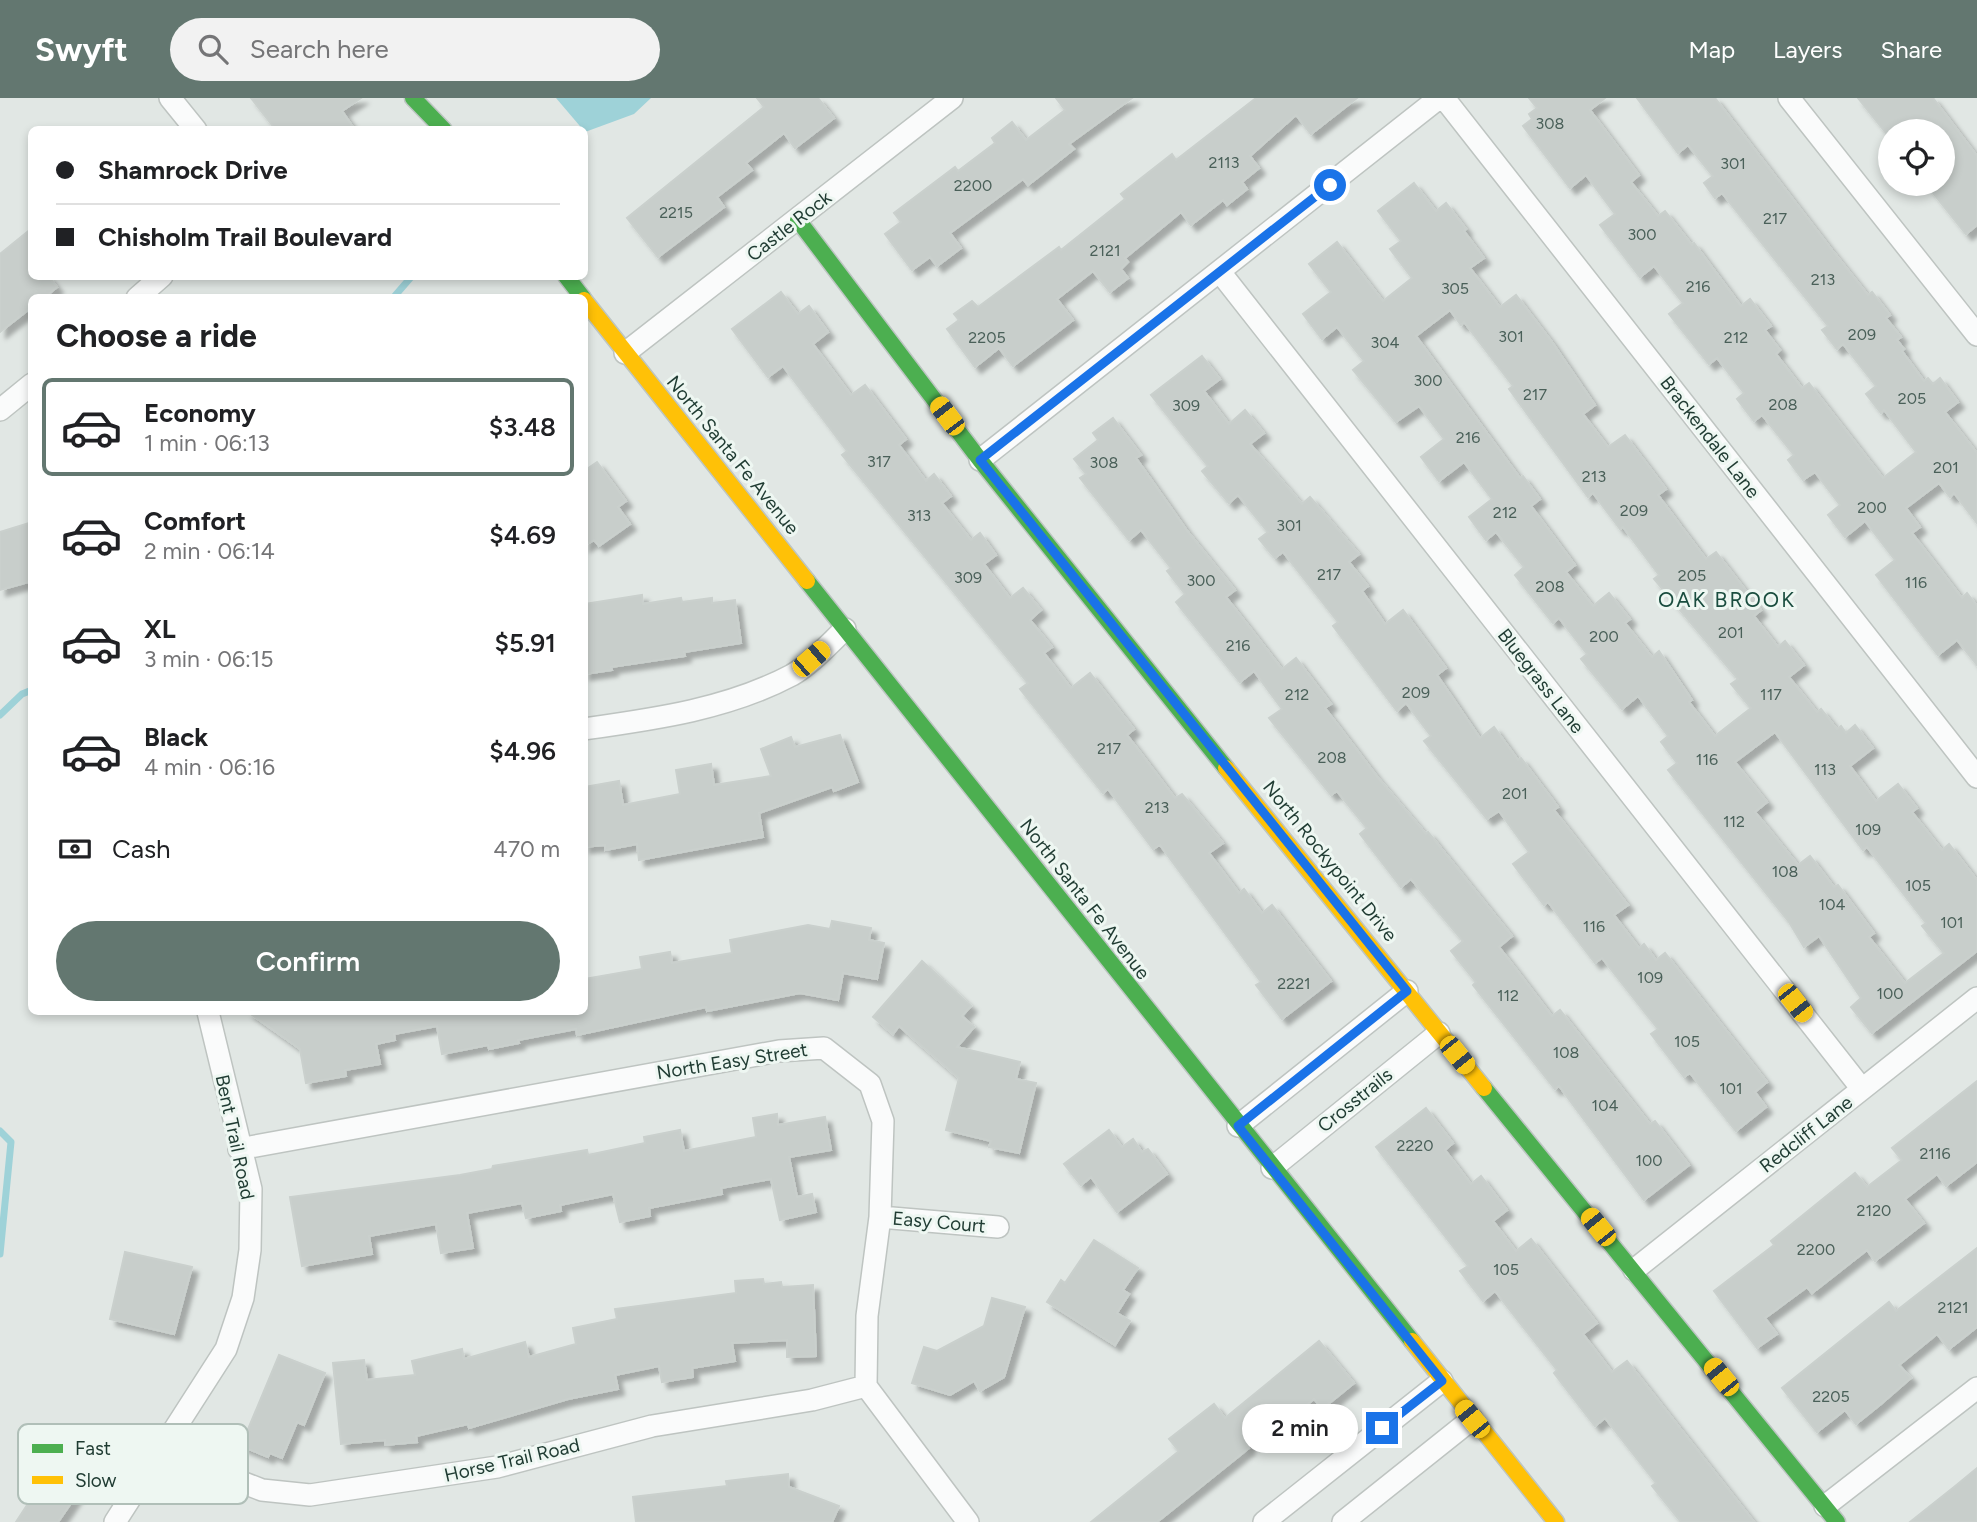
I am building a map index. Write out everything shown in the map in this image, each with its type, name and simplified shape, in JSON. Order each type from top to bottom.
[{"type":"main road","points":[[413,98],[440,126]]},
{"type":"main road","points":[[437,98],[455,126]]},
{"type":"main road","name":"North Rockypoint Drive","points":[[797,219],[980,460],[1439,1033],[1831,1514]]},
{"type":"main road","name":"North Santa Fe Avenue","points":[[569,280],[580,294]]},
{"type":"main road","name":"North Santa Fe Avenue","points":[[588,304],[1238,1126],[1556,1522]]},
{"type":"street","points":[[170,98],[193,126]]},
{"type":"street","name":"Castle Rock","points":[[625,353],[952,98]]},
{"type":"street","points":[[980,460],[1441,98]]},
{"type":"street","name":"Brackendale Lane","points":[[1441,98],[1977,777]]},
{"type":"street","points":[[1789,98],[1977,335]]},
{"type":"street","name":"Bluegrass Lane","points":[[1220,272],[1862,1089]]},
{"type":"street","points":[[141,294],[157,280]]},
{"type":"street","points":[[0,410],[28,387]]},
{"type":"street","points":[[588,728],[687,714],[794,674],[845,629]]},
{"type":"street","points":[[1238,1126],[1407,991]]},
{"type":"street","name":"Redcliff Lane","points":[[1634,1270],[1977,998]]},
{"type":"street","name":"Bent Trail Road","points":[[176,1424],[226,1349],[243,1298],[250,1250],[251,1189],[239,1149],[209,1015]]},
{"type":"street","name":"Crosstrails","points":[[1272,1168],[1439,1033]]},
{"type":"street","name":"North Easy Street","points":[[239,1149],[779,1051],[824,1048],[870,1084],[883,1121],[880,1217],[867,1316],[866,1386]]},
{"type":"street","name":"Easy Court","points":[[880,1217],[998,1227]]},
{"type":"street","points":[[1264,1522],[1442,1381]]},
{"type":"street","points":[[866,1386],[968,1522]]},
{"type":"street","name":"Horse Trail Road","points":[[248,1484],[262,1489],[310,1496],[497,1467],[652,1426],[812,1400],[866,1386]]},
{"type":"street","points":[[1831,1514],[1977,1388]]},
{"type":"street","points":[[1343,1522],[1472,1419]]},
{"type":"street","name":"Bent Trail Road","points":[[115,1522],[126,1504]]},
{"type":"water","points":[[556,98],[651,98],[634,114],[588,131],[588,126],[580,126]]},
{"type":"building","points":[[251,98],[361,98],[342,111],[352,126],[273,126]]},
{"type":"building","points":[[757,98],[818,98],[834,118],[795,148],[784,133],[746,163],[752,170],[717,197],[724,207],[658,257],[627,218],[764,107]]},
{"type":"building","points":[[1056,98],[1132,98],[1069,144],[1074,149],[1028,185],[1023,179],[950,233],[961,248],[937,266],[930,257],[912,270],[885,234],[901,222],[894,213],[955,167],[958,171],[995,143],[992,138],[1012,122],[1026,140],[1065,110]]},
{"type":"building","points":[[1256,98],[1357,98],[1311,134],[1296,115],[1250,156],[1259,168],[1242,182],[1247,189],[1227,205],[1223,200],[1191,225],[1181,212],[1125,258],[1128,262],[1121,269],[1128,278],[1110,292],[1093,271],[1057,299],[1073,320],[1013,366],[999,348],[975,367],[947,329],[959,320],[954,314],[972,301],[978,307],[1059,247],[1061,250],[1125,199],[1121,194],[1172,154],[1176,160]]},
{"type":"building","points":[[1529,98],[1605,98],[1590,110],[1639,175],[1631,182],[1658,216],[1665,211],[1692,245],[1694,243],[1741,306],[1750,299],[1771,326],[1765,330],[1780,350],[1776,354],[1802,388],[1809,383],[1883,478],[1916,452],[1884,410],[1881,413],[1866,394],[1876,386],[1843,344],[1837,349],[1822,330],[1828,326],[1722,193],[1715,198],[1704,183],[1713,176],[1688,145],[1678,153],[1637,98],[1715,98],[1868,295],[1872,292],[1890,315],[1886,318],[1901,337],[1897,340],[1904,349],[1902,351],[1924,381],[1928,378],[1933,384],[1940,378],[1958,402],[1945,412],[1977,453],[1977,523],[1954,493],[1950,497],[1939,483],[1906,508],[1920,527],[1912,533],[1962,598],[1967,593],[1977,606],[1977,665],[1957,640],[1938,655],[1919,631],[1876,575],[1895,560],[1865,521],[1845,537],[1828,515],[1840,505],[1815,472],[1803,480],[1788,460],[1794,455],[1762,415],[1754,421],[1737,399],[1744,393],[1717,358],[1709,364],[1669,314],[1683,303],[1654,266],[1640,277],[1600,225],[1615,214],[1586,175],[1570,188],[1523,126],[1532,119],[1529,114],[1537,108]]},
{"type":"building","points":[[1858,98],[1933,98],[1949,119],[1878,119],[1878,123]]},
{"type":"building","points":[[1955,127],[1977,156],[1977,225],[1966,234],[1936,196],[1955,196]]},
{"type":"building","points":[[1414,183],[1436,211],[1446,203],[1484,258],[1470,268],[1500,307],[1516,295],[1595,405],[1583,414],[1608,447],[1625,435],[1666,489],[1658,495],[1706,559],[1716,552],[1761,610],[1754,616],[1778,647],[1785,641],[1804,665],[1789,677],[1817,712],[1821,709],[1837,729],[1841,726],[1846,733],[1855,725],[1873,748],[1850,766],[1876,801],[1898,784],[1917,808],[1912,812],[1942,850],[1949,844],[1977,880],[1977,951],[1872,1033],[1851,1007],[1861,998],[1819,936],[1804,947],[1789,922],[1668,770],[1677,763],[1661,742],[1668,736],[1638,696],[1622,709],[1581,659],[1587,654],[1559,618],[1553,623],[1515,575],[1524,567],[1496,532],[1486,540],[1469,517],[1492,499],[1464,462],[1439,481],[1421,457],[1444,439],[1419,406],[1396,422],[1353,370],[1364,361],[1337,327],[1322,339],[1303,314],[1331,292],[1309,264],[1337,242],[1383,301],[1412,278],[1390,249],[1401,241],[1378,211]],"holes":[[[1450,310],[1461,325],[1464,322],[1513,386],[1509,389],[1588,497],[1593,493],[1620,529],[1623,527],[1659,575],[1654,579],[1738,679],[1731,684],[1751,708],[1715,736],[1689,702],[1692,700],[1659,651],[1652,657],[1625,623],[1630,619],[1609,593],[1593,606],[1566,572],[1575,565],[1531,506],[1540,499],[1523,476],[1520,478],[1416,336]],[[1775,732],[1863,850],[1867,847],[1926,923],[1922,926],[1944,953],[1905,983],[1869,937],[1874,933],[1838,885],[1834,887],[1810,856],[1798,865],[1755,812],[1767,802],[1735,762]]]},
{"type":"building","points":[[28,231],[28,280],[51,280],[57,287],[49,294],[28,294],[28,310],[0,332],[0,254]]},
{"type":"building","points":[[781,292],[798,314],[809,306],[828,332],[813,344],[851,395],[865,385],[906,439],[899,445],[926,481],[934,474],[951,496],[942,503],[971,540],[980,533],[996,555],[984,564],[1010,598],[1023,588],[1041,610],[1030,620],[1052,647],[1044,653],[1071,688],[1090,673],[1134,729],[1127,735],[1175,798],[1182,794],[1223,843],[1209,853],[1239,893],[1244,889],[1262,913],[1272,905],[1331,981],[1282,1019],[1256,985],[1261,982],[1160,845],[1153,849],[1108,789],[1103,793],[1020,689],[1028,683],[842,455],[847,451],[783,366],[768,377],[732,329]]},
{"type":"building","points":[[1202,356],[1220,379],[1204,391],[1229,424],[1245,410],[1264,433],[1250,444],[1302,504],[1310,497],[1359,554],[1349,562],[1368,586],[1362,591],[1385,624],[1403,610],[1446,668],[1437,675],[1480,738],[1494,727],[1558,807],[1554,810],[1628,905],[1614,915],[1639,948],[1644,944],[1656,960],[1665,953],[1767,1082],[1755,1092],[1766,1107],[1736,1131],[1690,1073],[1684,1077],[1651,1034],[1658,1029],[1602,958],[1595,963],[1548,902],[1544,905],[1513,864],[1529,852],[1499,811],[1487,819],[1424,741],[1431,736],[1406,703],[1397,711],[1333,626],[1338,622],[1283,552],[1275,558],[1259,539],[1268,532],[1238,495],[1229,503],[1202,471],[1208,466],[1151,395]]},
{"type":"building","points":[[1113,418],[1141,455],[1136,458],[1188,532],[1235,590],[1226,597],[1282,669],[1296,658],[1331,704],[1325,708],[1379,779],[1426,834],[1428,832],[1512,936],[1499,947],[1552,1016],[1560,1010],[1650,1124],[1655,1121],[1689,1165],[1644,1200],[1559,1086],[1555,1089],[1473,985],[1476,982],[1451,951],[1463,941],[1411,879],[1401,887],[1360,834],[1367,828],[1337,791],[1331,795],[1269,718],[1282,709],[1254,671],[1240,682],[1176,602],[1185,594],[1167,571],[1171,568],[1141,530],[1129,540],[1080,478],[1086,474],[1074,459],[1098,440],[1093,433]]},
{"type":"building","points":[[597,462],[626,501],[618,507],[630,524],[599,546],[594,540],[588,544],[588,468]]},
{"type":"building","points":[[28,523],[28,582],[0,590],[0,532]]},
{"type":"building","points":[[642,595],[643,604],[681,598],[682,602],[712,598],[712,603],[735,600],[741,643],[684,652],[685,656],[611,667],[612,670],[588,673],[588,603]]},
{"type":"building","points":[[840,735],[858,782],[834,791],[832,787],[759,813],[763,837],[639,860],[637,844],[605,850],[605,845],[588,847],[588,786],[619,781],[623,805],[680,794],[676,770],[711,764],[714,785],[771,776],[761,749],[791,737],[795,747]]},
{"type":"building","points":[[832,921],[871,928],[869,940],[884,943],[877,979],[843,973],[838,1000],[800,993],[707,1011],[706,1007],[577,1035],[576,1029],[518,1040],[519,1043],[489,1049],[488,1045],[442,1054],[437,1026],[394,1034],[395,1040],[376,1044],[380,1064],[345,1070],[346,1076],[306,1083],[300,1049],[252,1015],[588,1015],[588,978],[642,969],[640,957],[670,952],[672,963],[732,953],[730,940],[808,925],[830,929]]},
{"type":"building","points":[[922,961],[971,1006],[962,1016],[974,1027],[957,1047],[1020,1062],[1016,1079],[1036,1083],[1019,1153],[989,1147],[991,1141],[946,1130],[959,1078],[899,1026],[893,1034],[873,1017]]},
{"type":"building","points":[[1977,1081],[1977,1162],[1946,1186],[1937,1174],[1905,1199],[1924,1223],[1875,1261],[1867,1250],[1812,1293],[1807,1287],[1765,1318],[1777,1334],[1757,1348],[1714,1291],[1774,1245],[1771,1241],[1855,1173],[1867,1187],[1902,1160],[1892,1148]]},
{"type":"building","points":[[1426,1108],[1453,1143],[1445,1150],[1471,1184],[1481,1176],[1507,1210],[1493,1221],[1516,1251],[1531,1239],[1597,1323],[1583,1334],[1612,1372],[1627,1361],[1754,1522],[1681,1522],[1652,1486],[1656,1483],[1605,1418],[1595,1426],[1554,1373],[1557,1370],[1495,1291],[1483,1301],[1460,1271],[1468,1266],[1376,1147]]},
{"type":"building","points":[[777,1114],[778,1125],[825,1117],[831,1150],[789,1157],[797,1197],[812,1194],[816,1212],[780,1220],[771,1179],[721,1188],[722,1194],[649,1208],[650,1216],[620,1222],[613,1194],[560,1205],[561,1211],[526,1218],[522,1203],[467,1213],[473,1248],[441,1253],[436,1224],[369,1236],[372,1254],[302,1266],[290,1197],[460,1175],[492,1169],[493,1166],[587,1150],[588,1155],[645,1143],[644,1137],[680,1130],[684,1151],[756,1137],[753,1118]]},
{"type":"building","points":[[1109,1130],[1122,1147],[1133,1139],[1142,1152],[1148,1149],[1167,1174],[1117,1212],[1091,1177],[1081,1185],[1064,1164]]},
{"type":"building","points":[[1094,1240],[1138,1268],[1123,1290],[1129,1294],[1117,1313],[1130,1321],[1115,1345],[1047,1302],[1061,1280],[1065,1283]]},
{"type":"building","points":[[1977,1248],[1977,1327],[1949,1349],[1937,1334],[1899,1365],[1911,1378],[1881,1404],[1856,1424],[1845,1410],[1817,1432],[1782,1388],[1889,1302],[1896,1311]]},
{"type":"building","points":[[125,1252],[192,1267],[174,1334],[110,1319]]},
{"type":"building","points":[[763,1279],[764,1284],[781,1282],[782,1287],[813,1285],[816,1356],[787,1357],[787,1340],[732,1343],[735,1361],[692,1368],[693,1377],[662,1382],[659,1366],[615,1375],[618,1389],[568,1399],[469,1428],[468,1424],[416,1436],[417,1442],[385,1445],[385,1440],[341,1444],[333,1363],[364,1360],[367,1380],[415,1375],[412,1361],[462,1349],[464,1359],[525,1342],[529,1357],[576,1344],[573,1328],[617,1319],[615,1309],[736,1293],[735,1281]]},
{"type":"building","points":[[992,1298],[1025,1307],[1004,1377],[980,1391],[974,1381],[950,1395],[912,1383],[924,1347],[937,1351],[984,1326]]},
{"type":"building","points":[[1319,1341],[1354,1383],[1322,1409],[1314,1399],[1289,1420],[1285,1414],[1247,1445],[1249,1448],[1157,1522],[1091,1522],[1179,1451],[1169,1439],[1214,1404],[1225,1418]]},
{"type":"building","points":[[279,1355],[325,1373],[304,1425],[297,1422],[282,1458],[270,1453],[268,1457],[248,1449],[248,1429]]},
{"type":"building","points":[[1977,1468],[1977,1522],[1910,1522],[1954,1487]]},
{"type":"building","points":[[788,1474],[789,1487],[839,1506],[832,1522],[636,1522],[633,1497],[727,1486],[726,1481]]},
{"type":"building","points":[[28,1504],[70,1504],[58,1522],[16,1522]]},
{"type":"waterway","points":[[396,294],[409,280]]},
{"type":"waterway","points":[[0,715],[28,692]]},
{"type":"waterway","points":[[0,1131],[11,1142],[0,1254]]},
{"type":"traffic: fast","points":[[413,98],[440,126]]},
{"type":"traffic: fast","points":[[798,220],[980,460],[1226,768]]},
{"type":"traffic: fast","points":[[569,280],[580,294]]},
{"type":"traffic: fast","points":[[807,581],[1412,1341]]},
{"type":"traffic: fast","points":[[1484,1088],[1837,1522]]},
{"type":"traffic: slow","points":[[588,305],[807,581]]},
{"type":"traffic: slow","points":[[1226,768],[1484,1088]]},
{"type":"traffic: slow","points":[[1412,1341],[1556,1522]]},
{"type":"district","name":"OAK BROOK","points":[[1727,599]]},
{"type":"route","points":[[1330,185],[980,460],[1407,991],[1238,1126],[1442,1381],[1382,1428]]}]
